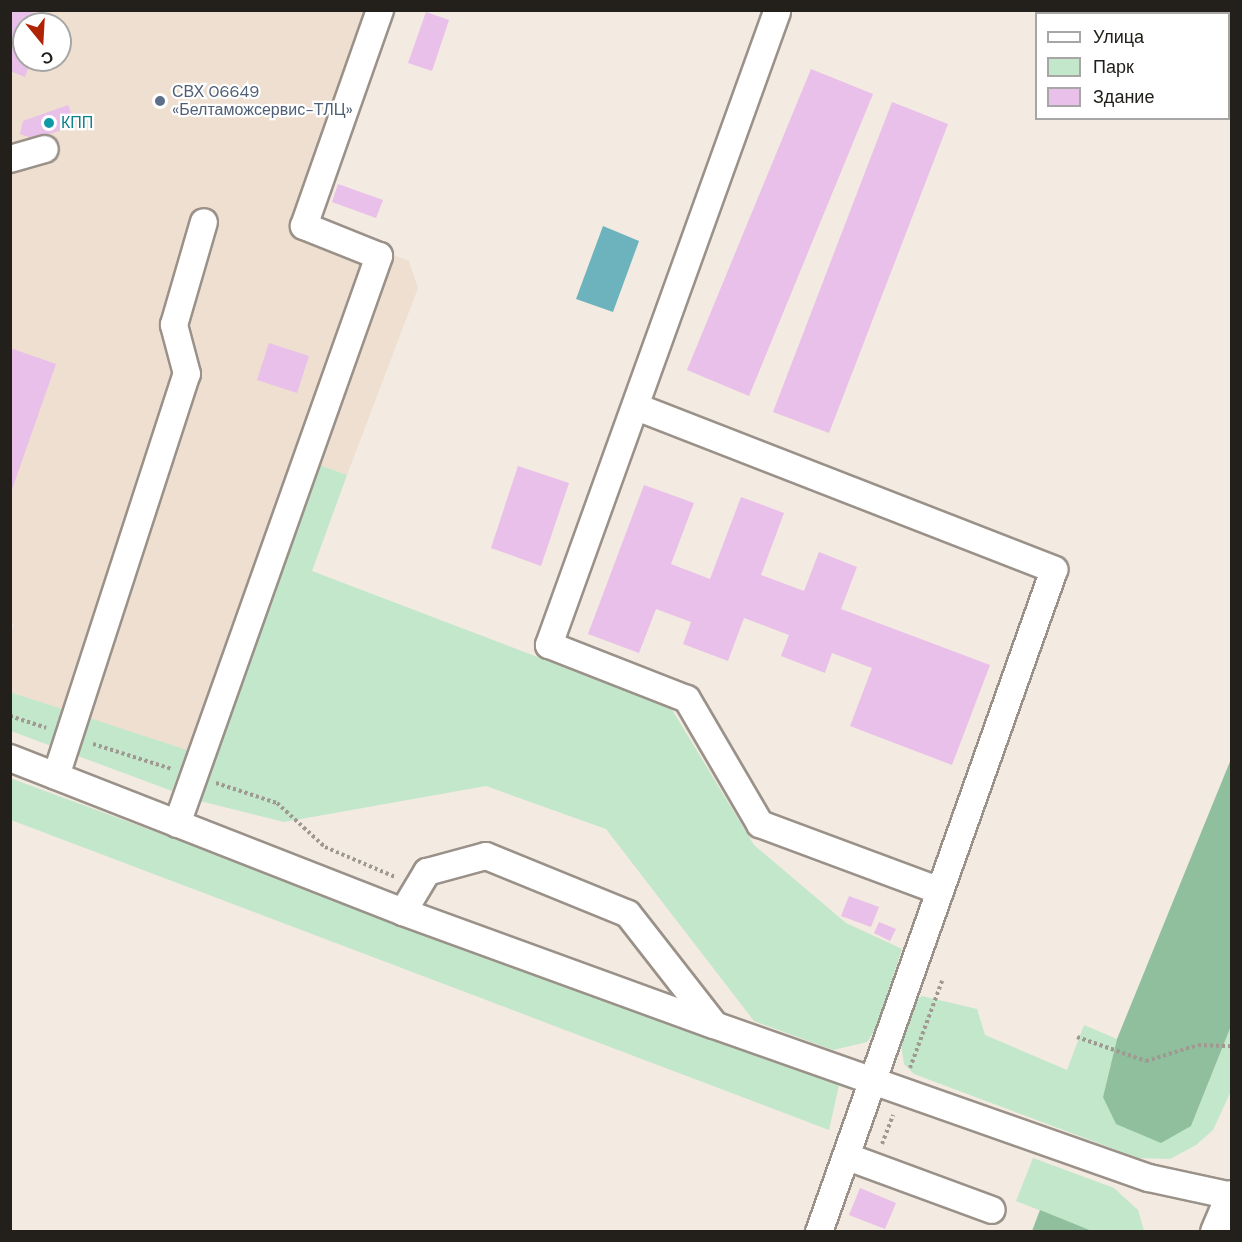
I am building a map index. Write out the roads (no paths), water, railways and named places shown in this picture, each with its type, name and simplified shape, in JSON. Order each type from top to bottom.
[{"type":"highway","points":[[1217,1232],[1232,1196]]},
{"type":"street","points":[[177,824],[379,256],[304,226],[380,10]]},
{"type":"street","points":[[777,12],[637,407],[549,645],[687,699],[760,824],[940,891]]},
{"type":"street","points":[[10,159],[45,149]]},
{"type":"street","points":[[56,776],[187,374],[174,325],[204,222]]},
{"type":"street","points":[[637,407],[1054,570],[848,1157],[819,1232]]},
{"type":"street","points":[[10,758],[403,912],[873,1081],[1149,1178],[1232,1196]]},
{"type":"street","points":[[403,912],[427,872],[486,856],[628,914],[714,1024]]},
{"type":"street","points":[[848,1157],[992,1210]]},
{"type":"water","points":[[603,226],[639,241],[613,312],[576,299]]},
{"type":"place","name":"СВХ 06649 «Белтаможсервис-ТЛЦ»","points":[[160,101]]},
{"type":"place","name":"КПП","points":[[49,123]]}]
